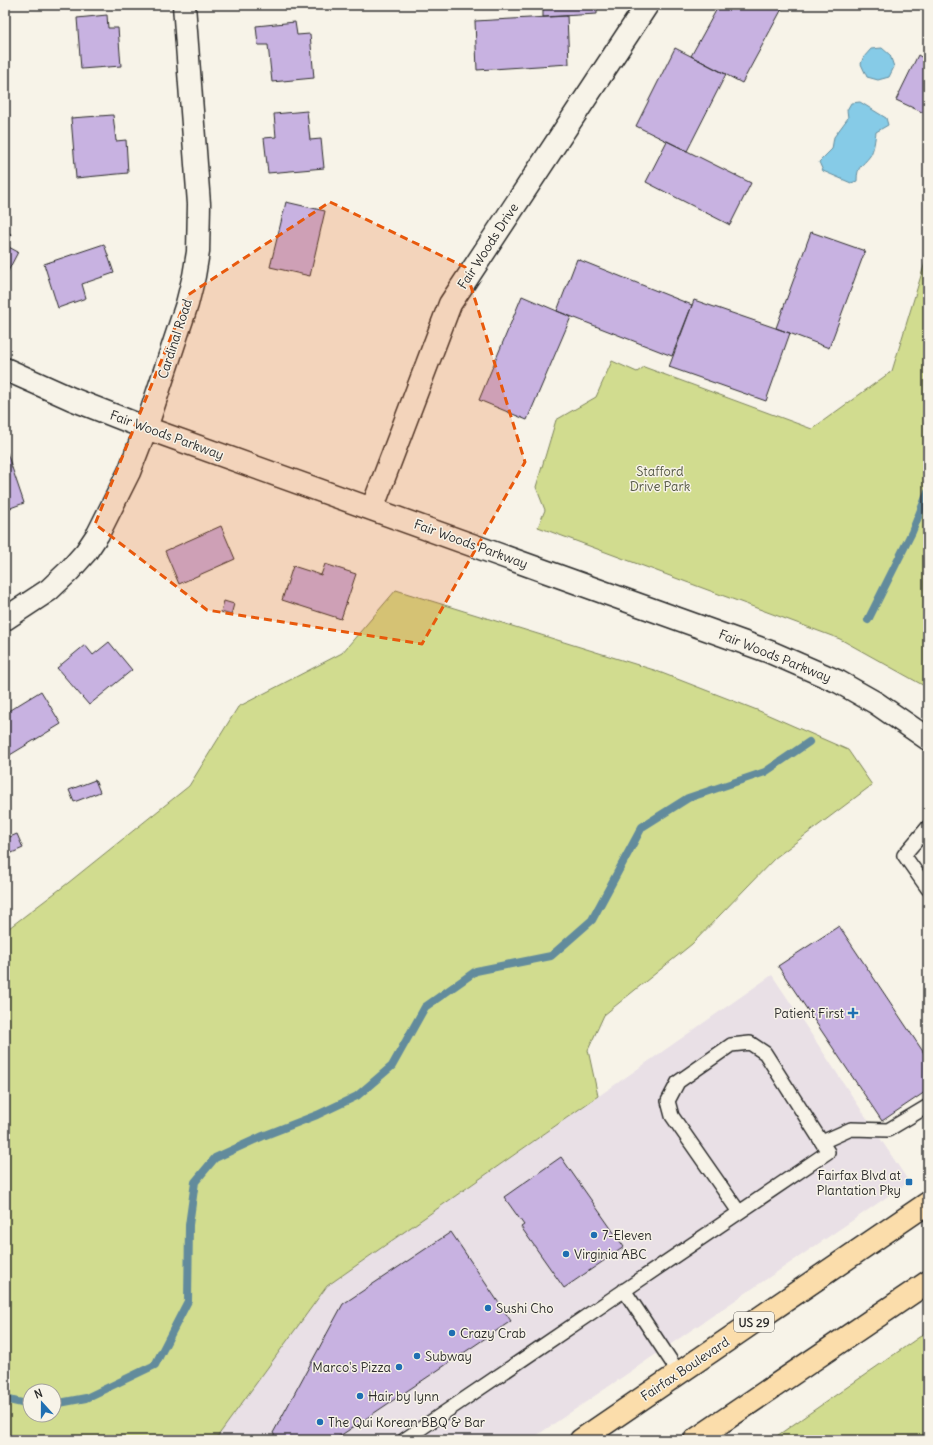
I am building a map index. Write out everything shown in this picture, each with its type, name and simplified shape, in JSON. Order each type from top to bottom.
[{"type":"main road","name":"Fairfax Boulevard","points":[[581,1440],[928,1203]]},
{"type":"main road","points":[[695,1440],[928,1282]]},
{"type":"street","name":"Cardinal Road","points":[[5,620],[50,590],[86,552],[98,534],[126,479],[146,428],[187,304],[198,252],[199,204],[184,5]]},
{"type":"street","name":"Fair Woods Drive","points":[[372,509],[450,304],[647,5]]},
{"type":"street","name":"Fair Woods Parkway","points":[[5,369],[72,399],[146,428],[770,652],[838,682],[876,703],[928,739]]},
{"type":"lane","points":[[928,826],[904,855],[928,889]]},
{"type":"lane","points":[[404,1440],[828,1152],[765,1052],[750,1043],[731,1045],[678,1082],[668,1101],[672,1116],[739,1212]]},
{"type":"lane","points":[[822,1142],[851,1129],[888,1130],[927,1107]]},
{"type":"lane","points":[[624,1290],[679,1373]]},
{"type":"highlighted area","points":[[330,202],[465,267],[525,462],[422,644],[207,610],[95,524],[188,295]]},
{"type":"shaded area","points":[[772,975],[909,1182],[530,1440],[215,1440],[327,1286]]},
{"type":"green space","name":"Stafford Drive Park","points":[[928,209],[928,688],[840,639],[538,527],[545,510],[536,487],[556,420],[596,397],[612,361],[637,372],[644,367],[812,429],[892,371],[927,256]]},
{"type":"green space","points":[[396,590],[654,670],[757,710],[848,750],[872,785],[775,858],[692,944],[604,1015],[588,1050],[598,1096],[327,1286],[215,1440],[5,1440],[5,931],[68,883],[189,786],[238,707],[342,653]]},
{"type":"green space","points":[[928,1331],[928,1440],[771,1440]]},
{"type":"water","points":[[882,48],[890,55],[894,67],[889,77],[878,80],[867,77],[861,64],[863,58],[871,49]]},
{"type":"water","points":[[860,102],[886,118],[888,125],[876,132],[871,154],[860,167],[857,181],[851,183],[823,171],[819,162],[832,149],[834,137],[848,118],[847,110],[851,103]]},
{"type":"building","points":[[543,5],[597,5],[597,14],[543,17]]},
{"type":"building","points":[[719,5],[784,5],[742,83],[691,56]]},
{"type":"building","points":[[107,15],[108,28],[118,28],[121,66],[81,69],[77,18]]},
{"type":"building","points":[[567,16],[569,64],[477,70],[475,21]]},
{"type":"building","points":[[295,22],[297,35],[310,34],[314,78],[272,82],[268,45],[258,45],[256,26]]},
{"type":"building","points":[[675,48],[726,74],[687,151],[636,126]]},
{"type":"building","points":[[918,55],[928,61],[928,104],[924,113],[896,100]]},
{"type":"building","points":[[307,111],[310,140],[321,139],[324,168],[268,173],[264,138],[276,137],[274,114]]},
{"type":"building","points":[[113,115],[116,141],[126,140],[128,173],[76,178],[71,118]]},
{"type":"building","points":[[667,141],[751,183],[730,225],[646,182]]},
{"type":"building","points":[[286,202],[325,211],[310,276],[270,267]]},
{"type":"building","points":[[5,231],[11,234],[5,245]]},
{"type":"building","points":[[811,232],[865,251],[829,348],[776,328]]},
{"type":"building","points":[[104,244],[114,273],[82,284],[86,298],[58,308],[44,264]]},
{"type":"building","points":[[5,245],[18,252],[5,277]]},
{"type":"building","points":[[577,259],[692,305],[672,356],[557,311]]},
{"type":"building","points":[[522,296],[571,317],[527,420],[479,400]]},
{"type":"building","points":[[694,300],[790,333],[766,401],[669,367]]},
{"type":"building","points":[[5,447],[24,503],[5,510]]},
{"type":"building","points":[[221,526],[235,559],[179,584],[165,551]]},
{"type":"building","points":[[325,564],[356,574],[341,619],[282,600],[293,566],[321,575]]},
{"type":"building","points":[[224,601],[234,604],[231,615],[221,612]]},
{"type":"building","points":[[109,642],[132,670],[89,705],[57,668],[85,645],[93,655]]},
{"type":"building","points":[[41,691],[61,724],[5,758],[5,713]]},
{"type":"building","points":[[95,780],[100,792],[74,802],[69,790]]},
{"type":"building","points":[[17,834],[23,848],[5,856],[5,839]]},
{"type":"building","name":"Patient First","points":[[839,926],[928,1059],[928,1090],[882,1121],[778,966]]},
{"type":"building","points":[[561,1157],[624,1247],[564,1288],[521,1227],[524,1225],[504,1197]]},
{"type":"building","points":[[451,1232],[511,1321],[334,1440],[278,1440],[273,1433],[343,1304]]},
{"type":"waterway","points":[[868,620],[912,532],[928,492]]},
{"type":"waterway","points":[[62,1402],[86,1398],[155,1365],[188,1301],[189,1225],[195,1182],[215,1158],[263,1136],[317,1115],[357,1096],[392,1066],[425,1007],[476,971],[551,956],[592,920],[642,827],[688,798],[765,772],[809,742]]},
{"type":"waterway","points":[[5,1399],[22,1403]]},
{"type":"place","name":"Patient First","points":[[853,1013]]},
{"type":"place","name":"Fairfax Blvd at Plantation Pky","points":[[909,1182]]},
{"type":"place","name":"7-Eleven","points":[[594,1235]]},
{"type":"place","name":"Virginia ABC","points":[[566,1254]]},
{"type":"place","name":"Sushi Cho","points":[[488,1308]]},
{"type":"place","name":"Crazy Crab","points":[[452,1333]]},
{"type":"place","name":"Subway","points":[[417,1356]]},
{"type":"place","name":"Marco's Pizza","points":[[399,1367]]},
{"type":"place","name":"Hair by lynn","points":[[360,1396]]},
{"type":"place","name":"The Qui Korean BBQ & Bar","points":[[320,1422]]}]
